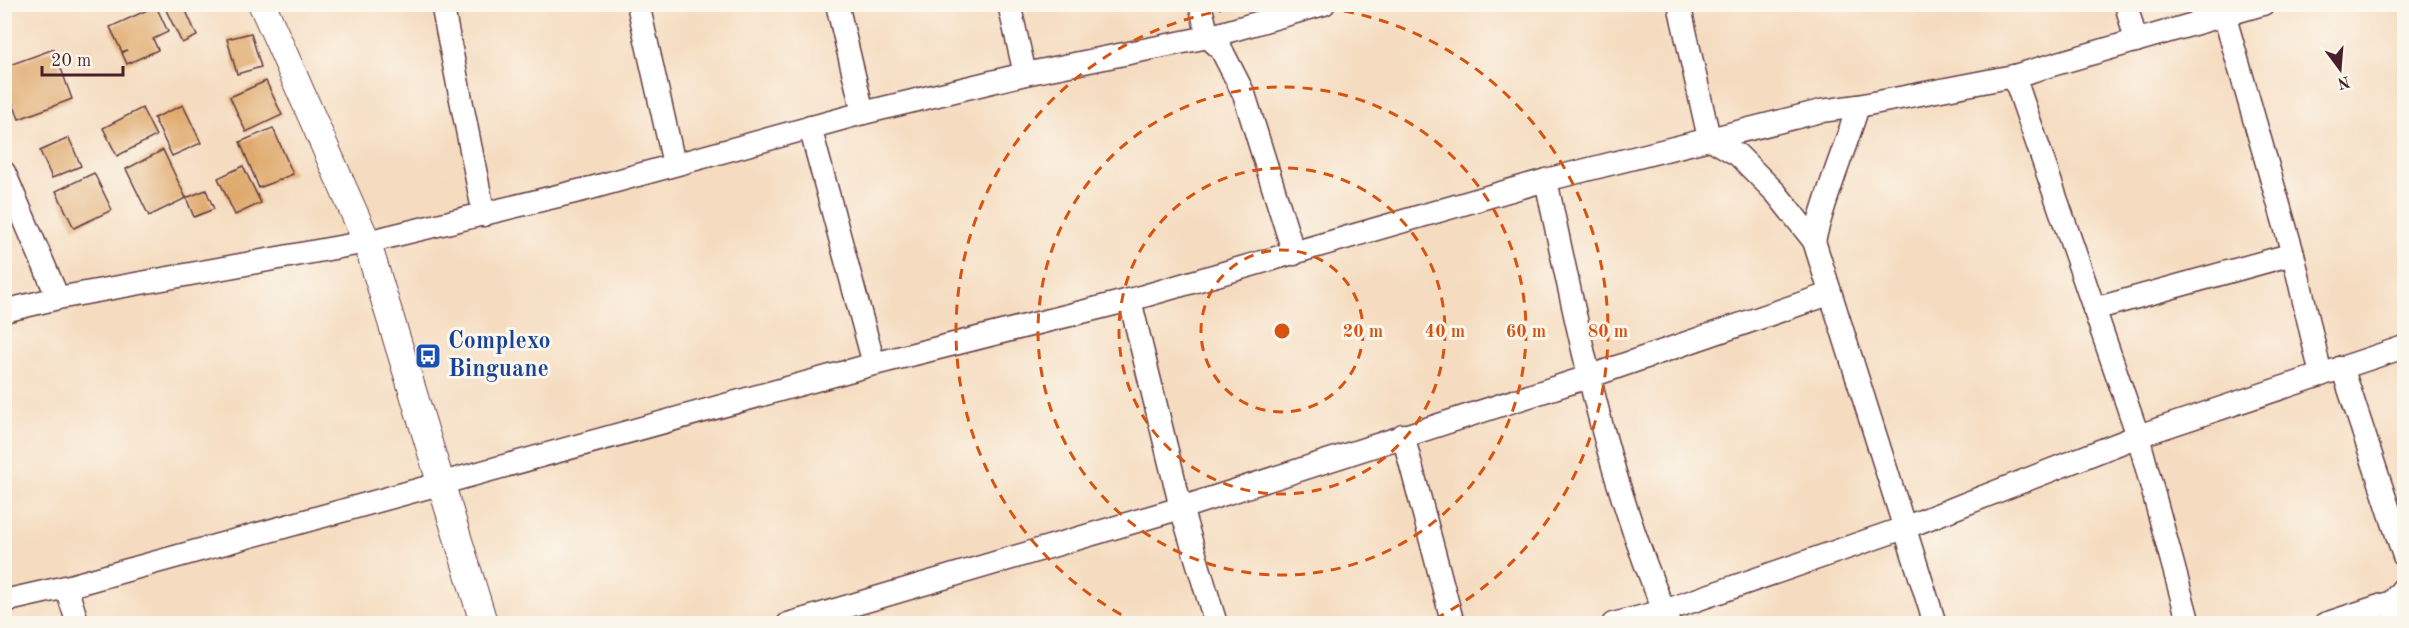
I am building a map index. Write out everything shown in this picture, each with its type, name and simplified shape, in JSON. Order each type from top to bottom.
[{"type":"street","points":[[262,4],[367,242],[484,624]]},
{"type":"street","points":[[442,4],[484,215]]},
{"type":"street","points":[[638,4],[674,164]]},
{"type":"street","points":[[837,4],[862,113]]},
{"type":"street","points":[[1009,4],[1025,74]]},
{"type":"street","points":[[1200,4],[1208,37],[1221,49],[1245,94],[1294,254]]},
{"type":"street","points":[[4,311],[58,298],[367,242],[484,215],[862,113],[1025,74],[1208,37],[1324,4]]},
{"type":"street","points":[[1679,4],[1709,138],[1738,155],[1776,192],[1814,241],[1935,624]]},
{"type":"street","points":[[2126,4],[2136,41]]},
{"type":"street","points":[[4,601],[66,587],[442,485],[874,364],[1130,300],[1546,180],[1821,111],[2014,76],[2263,4]]},
{"type":"street","points":[[2224,14],[2293,254],[2332,371],[2404,556]]},
{"type":"street","points":[[2014,76],[2138,436],[2189,624]]},
{"type":"street","points":[[1814,241],[1824,201],[1848,142],[1858,106]]},
{"type":"street","points":[[810,127],[874,364]]},
{"type":"street","points":[[4,172],[58,298]]},
{"type":"street","points":[[1546,180],[1588,376],[1626,507],[1654,590],[1667,617]]},
{"type":"street","points":[[2094,309],[2293,254]]},
{"type":"street","points":[[788,624],[1181,508],[1588,376],[1829,294]]},
{"type":"street","points":[[1130,300],[1181,508],[1216,624]]},
{"type":"street","points":[[1613,624],[1667,617],[1905,528],[2138,436],[2404,347]]},
{"type":"street","points":[[1403,435],[1453,624]]},
{"type":"street","points":[[66,587],[78,624]]},
{"type":"street","points":[[2325,624],[2398,604]]},
{"type":"building","points":[[172,4],[183,4],[197,36],[182,43],[165,8]]},
{"type":"building","points":[[156,6],[168,32],[153,39],[158,50],[127,64],[122,53],[127,50],[122,52],[110,27]]},
{"type":"building","points":[[251,33],[261,67],[237,74],[227,39]]},
{"type":"building","points":[[54,49],[72,99],[19,119],[4,79],[4,67]]},
{"type":"building","points":[[266,81],[282,115],[246,132],[230,97]]},
{"type":"building","points":[[183,105],[201,143],[172,156],[154,118]]},
{"type":"building","points":[[142,108],[156,136],[117,156],[103,128]]},
{"type":"building","points":[[273,128],[293,174],[259,188],[240,142]]},
{"type":"building","points":[[69,138],[81,166],[52,178],[40,151]]},
{"type":"building","points":[[163,150],[186,198],[149,216],[126,169]]},
{"type":"building","points":[[243,166],[261,203],[235,215],[218,178]]},
{"type":"building","points":[[94,173],[112,210],[74,228],[56,191]]},
{"type":"building","points":[[206,190],[214,209],[194,217],[186,198]]},
{"type":"place","name":"Complexo Binguane","points":[[428,356]]}]
